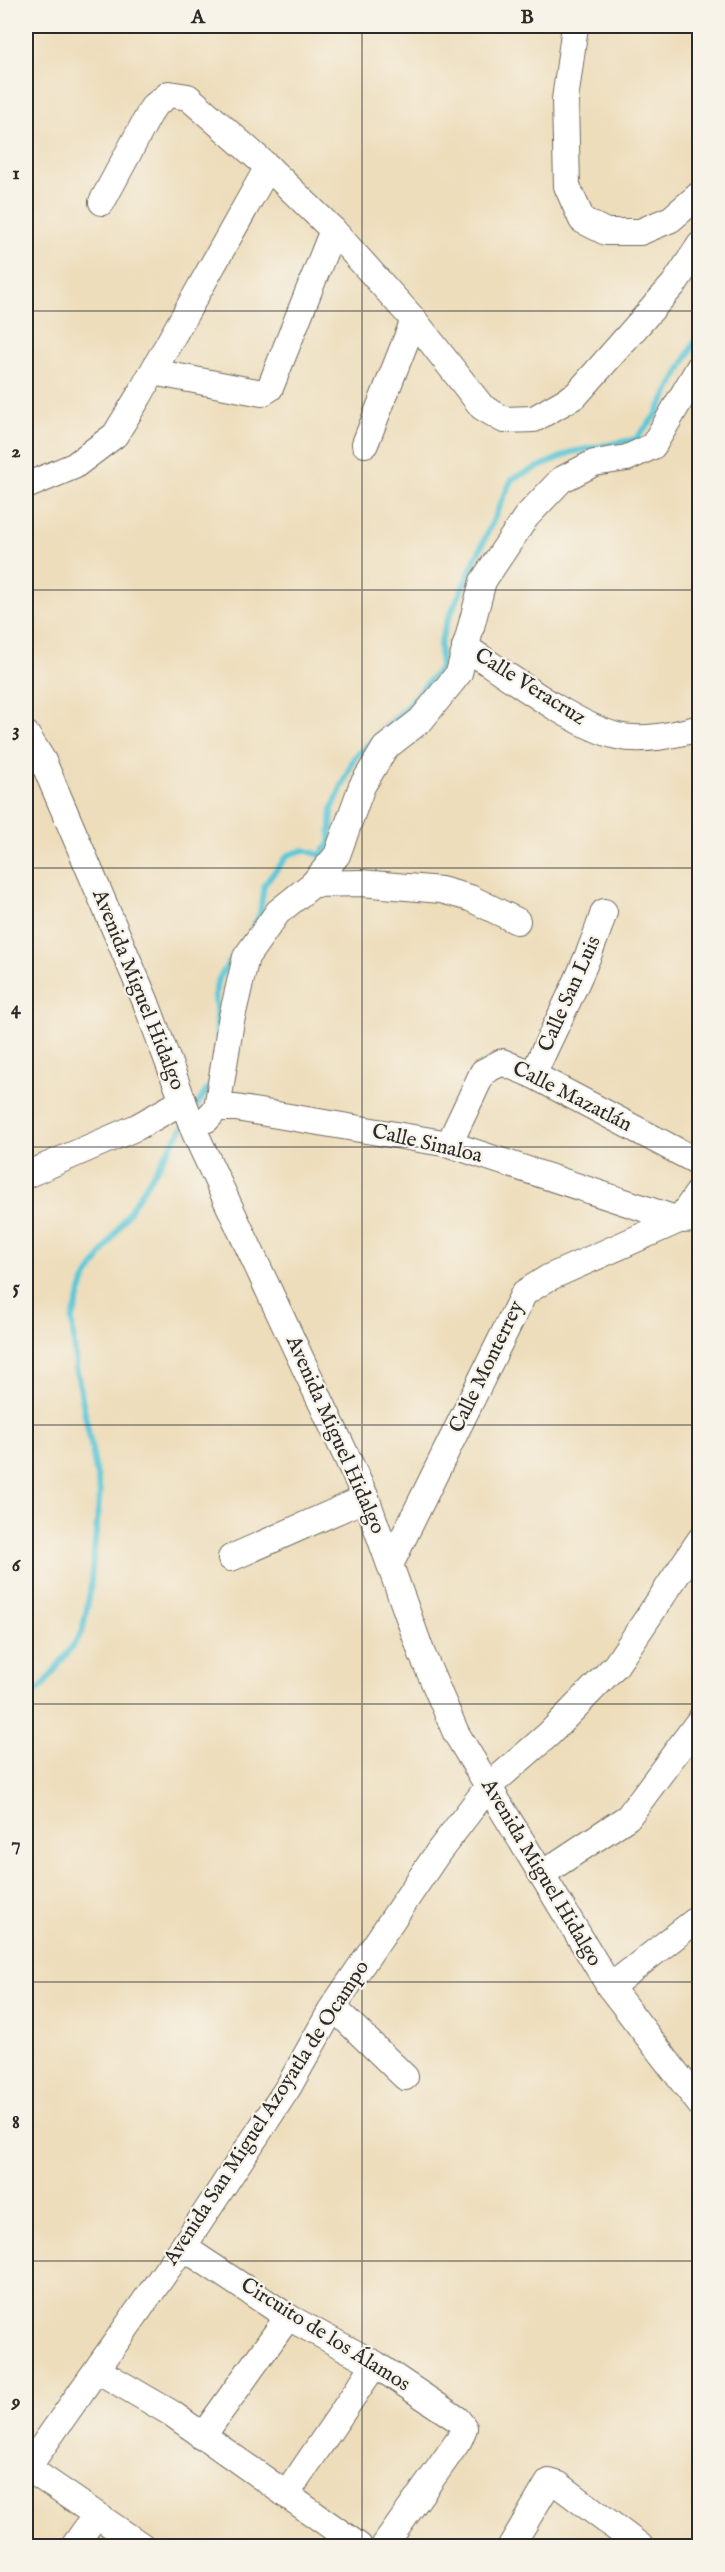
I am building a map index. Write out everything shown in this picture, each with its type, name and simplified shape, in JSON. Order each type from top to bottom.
[{"type":"street","points":[[574,26],[565,100],[567,186],[582,220],[606,232],[640,232],[671,219],[699,194]]},
{"type":"street","points":[[102,202],[153,106],[169,94],[188,98],[268,167],[333,230],[414,320],[482,407],[504,420],[534,419],[576,395],[674,284],[699,245]]},
{"type":"street","points":[[26,486],[74,466],[115,435],[268,167]]},
{"type":"street","points":[[153,372],[262,393],[267,391],[333,230]]},
{"type":"street","points":[[365,444],[414,320]]},
{"type":"street","points":[[195,1134],[218,1108],[231,1021],[246,957],[278,912],[313,884],[337,855],[362,786],[385,748],[421,720],[459,673],[483,581],[526,517],[561,480],[594,463],[627,458],[653,446],[699,366]]},
{"type":"street","name":"Calle Veracruz","points":[[465,647],[577,720],[618,736],[656,738],[699,728]]},
{"type":"street","name":"Avenida Miguel Hidalgo","points":[[26,734],[43,761],[145,1000],[195,1134],[366,1498],[422,1654],[452,1723],[610,1987],[699,2104]]},
{"type":"street","points":[[313,884],[361,883],[441,890],[470,898],[517,921]]},
{"type":"street","name":"Calle San Luis","points":[[533,1075],[592,950],[604,912]]},
{"type":"street","name":"Calle Mazatlán","points":[[449,1144],[483,1072],[502,1062],[533,1075],[699,1163]]},
{"type":"street","points":[[26,1175],[137,1126],[183,1101]]},
{"type":"street","name":"Calle Sinaloa","points":[[218,1108],[262,1112],[449,1144],[689,1220]]},
{"type":"street","points":[[689,1220],[699,1190]]},
{"type":"street","name":"Calle Monterrey","points":[[391,1563],[524,1293],[548,1278],[689,1220]]},
{"type":"street","points":[[231,1558],[366,1498]]},
{"type":"street","name":"Avenida San Miguel Azoyatla de Ocampo","points":[[27,2469],[183,2247],[290,2086],[333,2007],[439,1851],[489,1787],[549,1734],[616,1665],[699,1540]]},
{"type":"street","points":[[542,1874],[628,1817],[699,1720]]},
{"type":"street","points":[[610,1987],[699,1917]]},
{"type":"street","points":[[333,2007],[405,2077]]},
{"type":"street","name":"Circuito de los Álamos","points":[[183,2247],[288,2317],[375,2364],[457,2419],[464,2428],[459,2440],[384,2547]]},
{"type":"street","points":[[202,2437],[288,2317]]},
{"type":"street","points":[[286,2495],[375,2364]]},
{"type":"street","points":[[97,2370],[171,2413],[359,2547]]},
{"type":"street","points":[[27,2469],[142,2547]]},
{"type":"street","points":[[511,2547],[549,2482],[559,2485],[638,2546]]},
{"type":"street","points":[[74,2547],[96,2515]]},
{"type":"waterway","points":[[253,927],[260,914],[264,885],[288,855],[304,850],[320,855],[330,844],[332,809],[354,758],[404,710],[441,667],[440,645],[446,624],[512,479],[572,452],[636,439],[656,415],[700,332]]},
{"type":"waterway","points":[[217,1035],[215,992],[221,976],[237,953]]},
{"type":"waterway","points":[[194,1110],[211,1084]]},
{"type":"waterway","points":[[26,1700],[42,1687],[82,1633],[90,1592],[100,1492],[76,1367],[72,1321],[84,1282],[185,1124]]}]
